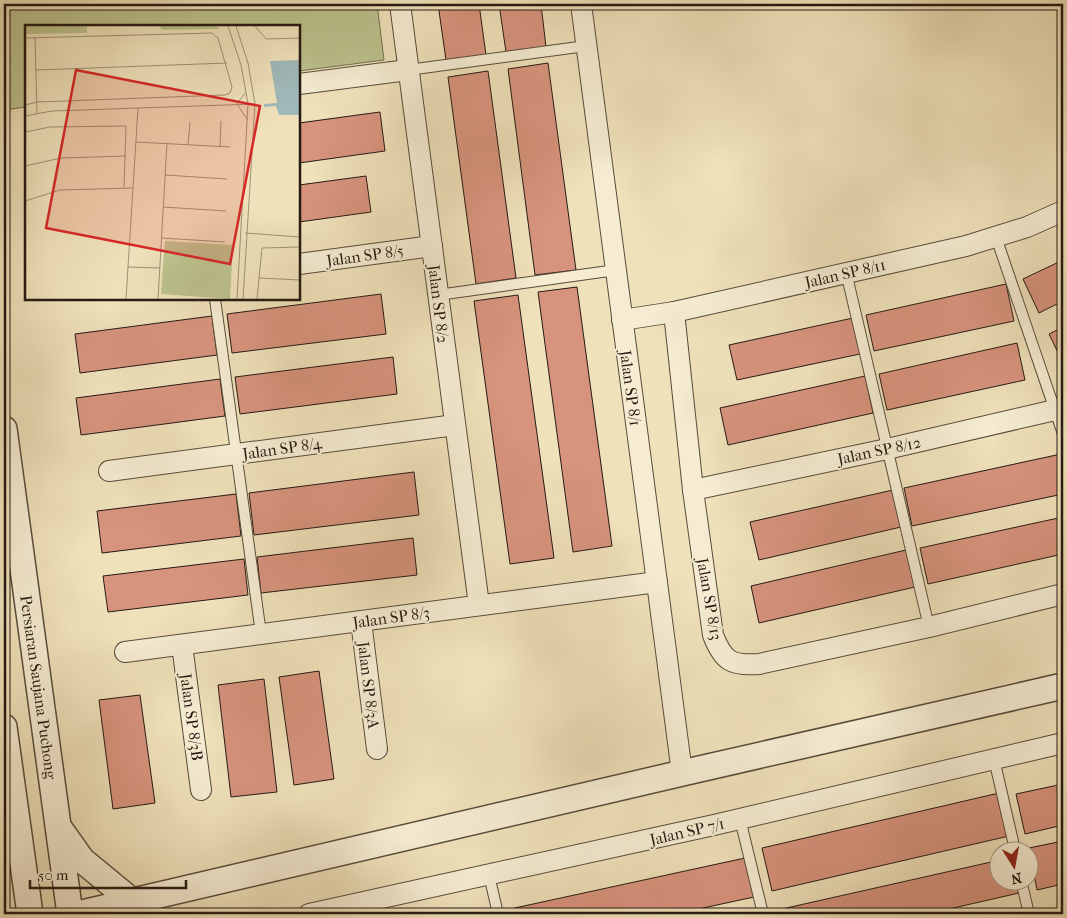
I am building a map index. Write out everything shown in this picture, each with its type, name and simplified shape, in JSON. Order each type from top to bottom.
[{"type":"street","name":"Jalan SP 8/2","points":[[400,4],[479,605]]},
{"type":"street","name":"Jalan SP 8/1","points":[[581,4],[682,773]]},
{"type":"street","points":[[300,84],[408,70]]},
{"type":"street","name":"Jalan SP 8/11","points":[[622,320],[674,312],[966,246],[1028,227],[1063,211]]},
{"type":"street","name":"Jalan SP 8/5","points":[[300,264],[432,246]]},
{"type":"street","name":"Jalan SP 8/13","points":[[674,312],[693,490],[713,635],[719,650],[729,661],[743,665],[759,664],[928,627],[1063,594]]},
{"type":"street","name":"Jalan SP 8/12","points":[[693,490],[887,449],[1059,408]]},
{"type":"street","name":"Jalan SP 8/4","points":[[108,471],[455,425]]},
{"type":"street","name":"Persiaran Saujana Puchong","points":[[4,429],[70,914]]},
{"type":"street","name":"Jalan SP 8/3","points":[[125,652],[657,582]]},
{"type":"street","name":"Jalan SP 8/3A","points":[[361,621],[377,749]]},
{"type":"street","name":"Jalan SP 8/3B","points":[[182,645],[201,790]]},
{"type":"street","points":[[78,914],[128,908],[682,773],[1063,686]]},
{"type":"street","points":[[4,727],[30,914]]},
{"type":"street","name":"Jalan SP 7/1","points":[[309,914],[740,819],[1063,743]]},
{"type":"street","points":[[57,825],[82,860],[128,908]]},
{"type":"lane","points":[[408,70],[586,46]]},
{"type":"lane","points":[[996,236],[1059,408],[1063,434]]},
{"type":"lane","points":[[438,295],[616,270]]},
{"type":"lane","points":[[846,272],[928,627]]},
{"type":"lane","points":[[215,300],[261,634]]},
{"type":"lane","points":[[994,759],[1012,840]]},
{"type":"lane","points":[[740,819],[763,914]]},
{"type":"lane","points":[[489,874],[498,914]]},
{"type":"lane","points":[[1023,890],[1029,914]]},
{"type":"green space","points":[[4,4],[377,4],[384,60],[300,71],[300,25],[25,25],[25,107],[4,110]]},
{"type":"building","points":[[438,4],[479,4],[486,55],[446,60]]},
{"type":"building","points":[[499,4],[541,4],[546,47],[506,52]]},
{"type":"building","points":[[548,63],[576,270],[535,275],[508,69]]},
{"type":"building","points":[[488,71],[516,278],[476,284],[448,77]]},
{"type":"building","points":[[380,112],[385,151],[300,163],[300,123]]},
{"type":"building","points":[[366,176],[371,212],[300,222],[300,185]]},
{"type":"building","points":[[1063,260],[1063,301],[1039,313],[1023,279]]},
{"type":"building","points":[[1006,284],[1014,321],[874,351],[866,315]]},
{"type":"building","points":[[577,287],[612,546],[573,552],[538,292]]},
{"type":"building","points":[[381,294],[386,334],[232,353],[227,314]]},
{"type":"building","points":[[518,295],[554,558],[510,564],[474,301]]},
{"type":"building","points":[[212,316],[217,355],[80,373],[75,334]]},
{"type":"building","points":[[853,318],[860,354],[737,380],[729,345]]},
{"type":"building","points":[[1063,327],[1063,363],[1049,334]]},
{"type":"building","points":[[1017,343],[1025,380],[887,410],[879,374]]},
{"type":"building","points":[[393,357],[397,394],[240,414],[235,377]]},
{"type":"building","points":[[865,376],[873,413],[728,445],[720,408]]},
{"type":"building","points":[[220,379],[225,416],[81,435],[76,398]]},
{"type":"building","points":[[1061,454],[1063,494],[912,526],[904,488]]},
{"type":"building","points":[[414,472],[419,515],[254,535],[249,493]]},
{"type":"building","points":[[893,490],[901,527],[759,560],[750,522]]},
{"type":"building","points":[[236,494],[241,536],[102,553],[97,511]]},
{"type":"building","points":[[1063,517],[1063,554],[928,584],[920,548]]},
{"type":"building","points":[[413,538],[417,575],[261,593],[257,557]]},
{"type":"building","points":[[906,550],[915,587],[759,623],[751,586]]},
{"type":"building","points":[[244,559],[248,595],[108,612],[103,576]]},
{"type":"building","points":[[319,671],[334,779],[294,785],[279,677]]},
{"type":"building","points":[[264,679],[277,792],[231,797],[218,685]]},
{"type":"building","points":[[140,695],[155,803],[113,809],[99,700]]},
{"type":"building","points":[[1063,784],[1063,825],[1025,834],[1016,794]]},
{"type":"building","points":[[999,793],[1009,836],[772,891],[762,848]]},
{"type":"building","points":[[1063,841],[1063,884],[1040,889],[1040,846]]},
{"type":"building","points":[[745,858],[754,897],[675,914],[511,914],[510,909]]},
{"type":"building","points":[[990,862],[990,890],[1018,890],[1019,893],[927,914],[774,914],[773,911]]},
{"type":"building","points":[[758,910],[759,914],[741,914]]}]
